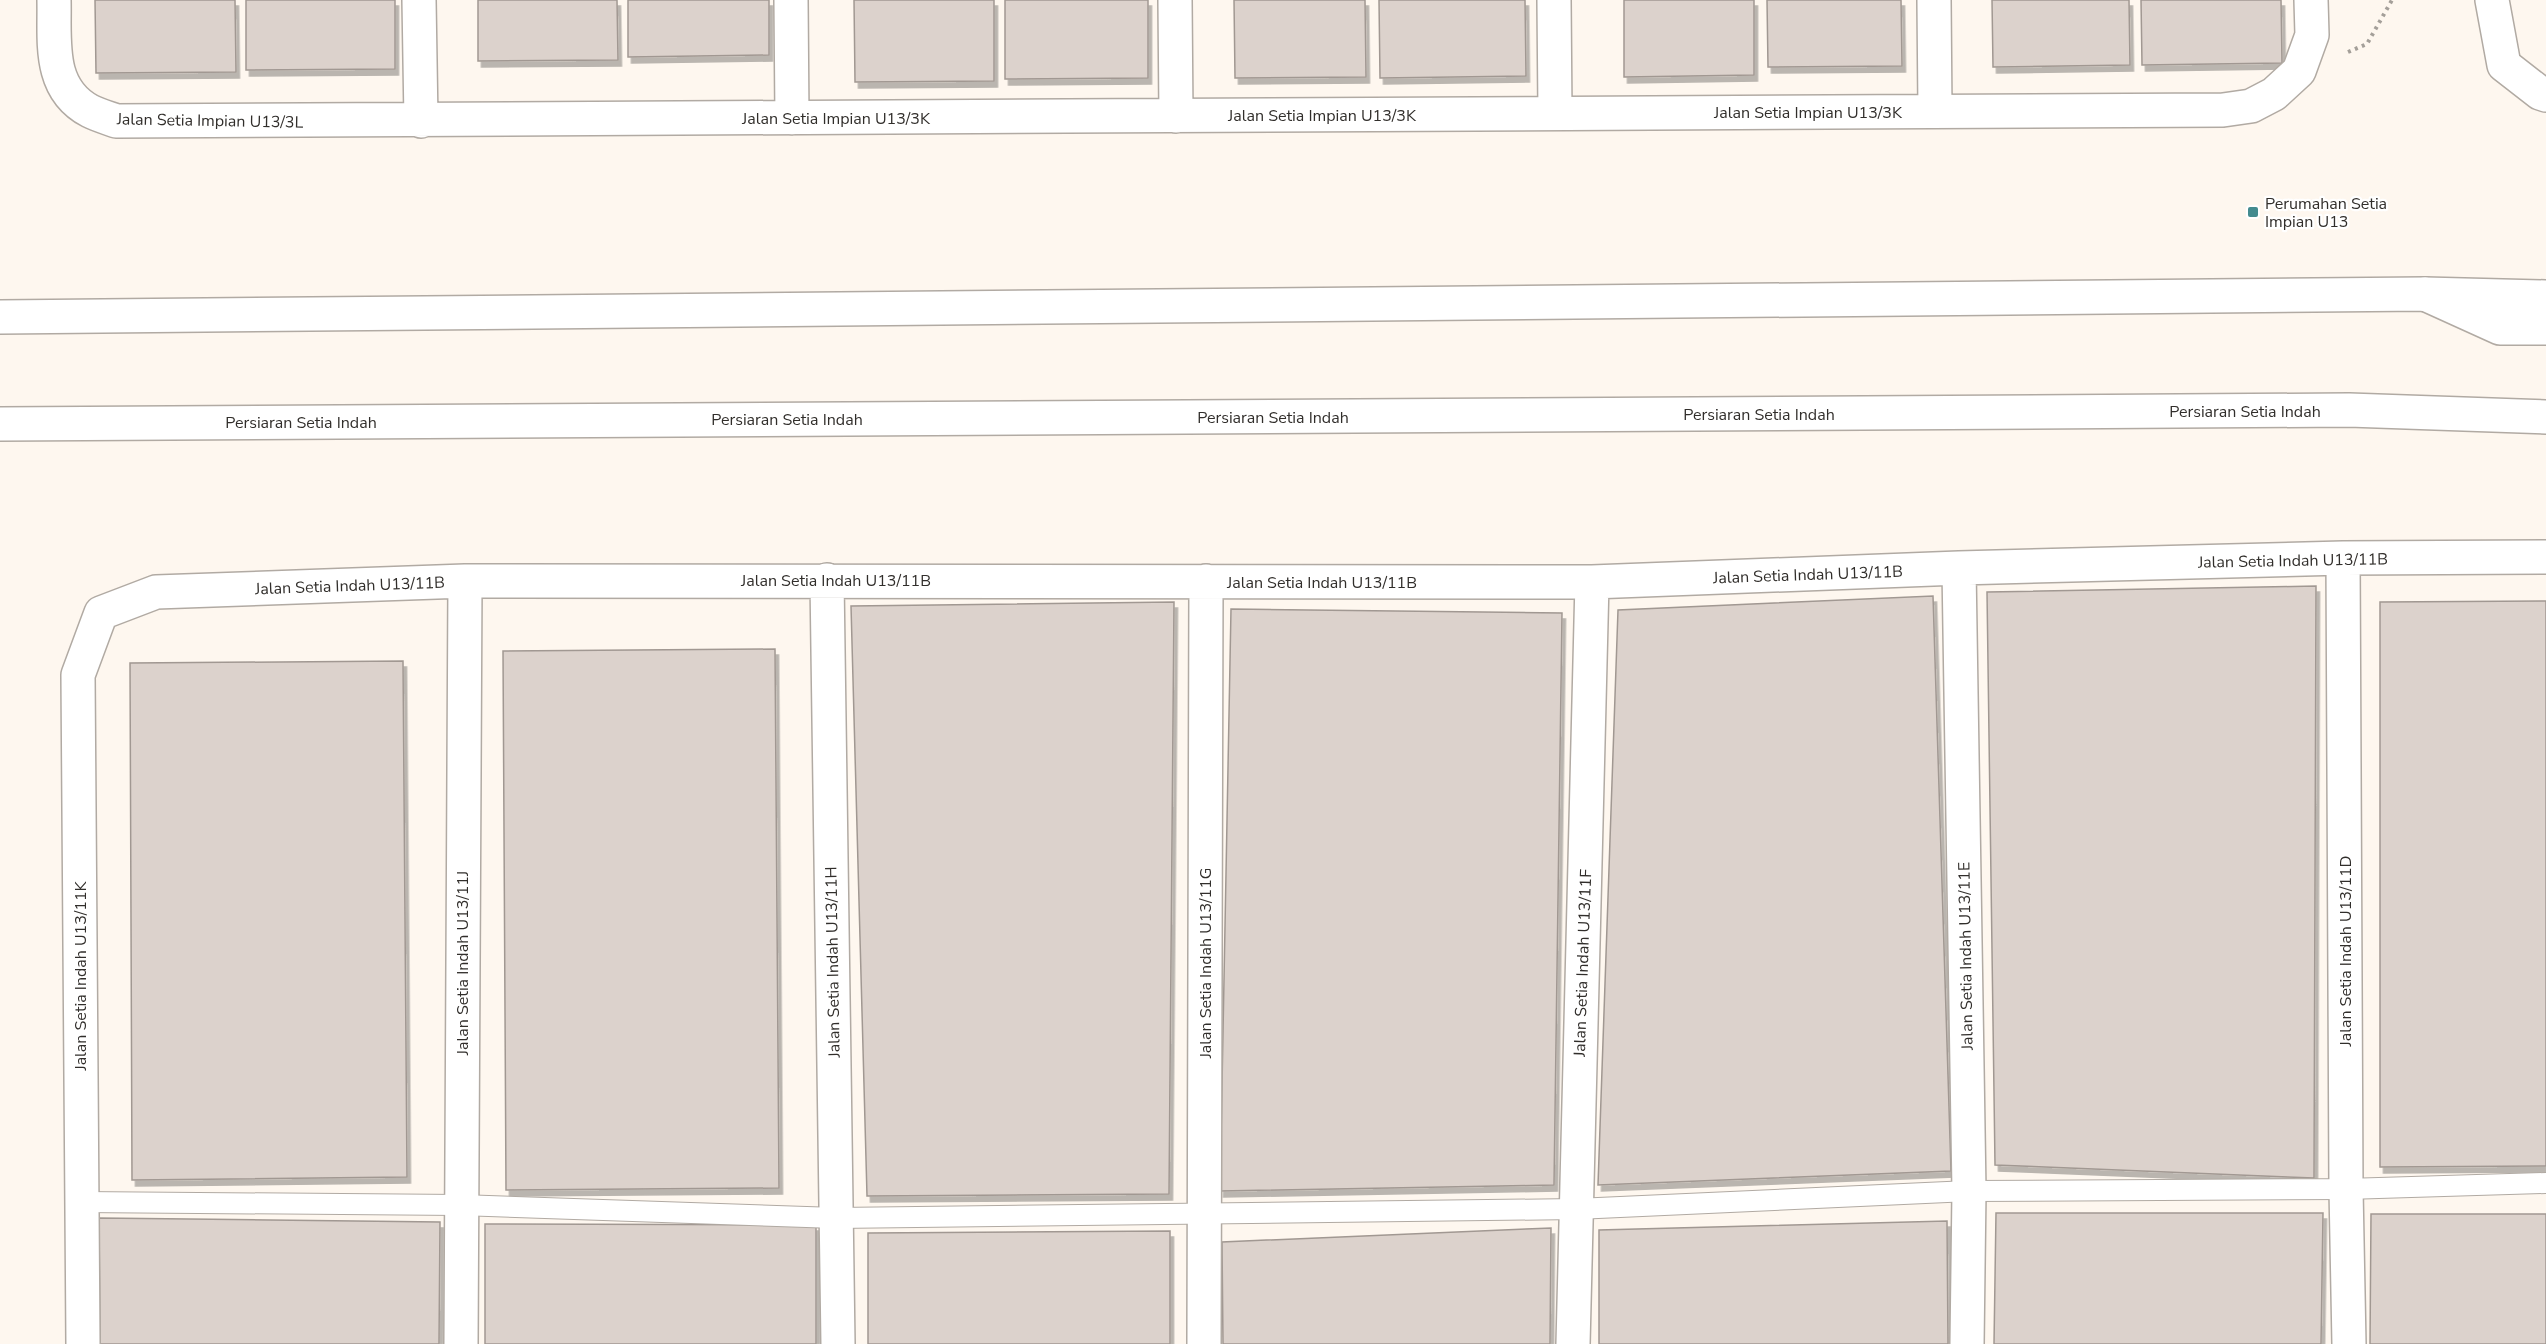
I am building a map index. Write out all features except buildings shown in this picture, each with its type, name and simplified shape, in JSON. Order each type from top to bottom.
[{"type":"street","name":"Jalan Setia Impian U13/3L","points":[[54,0],[56,68],[69,94],[89,111],[116,121],[421,121]]},
{"type":"street","points":[[419,0],[421,121]]},
{"type":"street","points":[[791,0],[792,118]]},
{"type":"street","points":[[1175,0],[1176,116]]},
{"type":"street","points":[[1554,0],[1555,113]]},
{"type":"street","points":[[1934,0],[1935,111]]},
{"type":"street","name":"Jalan Setia Impian U13/3K","points":[[421,121],[2223,110],[2251,105],[2274,94],[2299,71],[2312,35],[2311,0]]},
{"type":"street","points":[[2493,5],[2504,65],[2540,93],[2546,94]]},
{"type":"street","points":[[2425,294],[2500,328],[2546,328]]},
{"type":"street","points":[[0,317],[2425,294],[2546,297]]},
{"type":"street","name":"Persiaran Setia Indah","points":[[0,424],[2337,410],[2546,417]]},
{"type":"street","name":"Jalan Setia Indah U13/11B","points":[[101,613],[156,592],[465,581],[1592,582],[1959,568],[2343,558],[2546,557]]},
{"type":"street","name":"Jalan Setia Indah U13/11D","points":[[2343,558],[2346,1189],[2349,1344]]},
{"type":"street","name":"Jalan Setia Indah U13/11E","points":[[1959,568],[1969,1191],[1966,1344]]},
{"type":"street","name":"Jalan Setia Indah U13/11H","points":[[827,580],[838,1344]]},
{"type":"street","name":"Jalan Setia Indah U13/11J","points":[[461,1344],[465,581]]},
{"type":"street","name":"Jalan Setia Indah U13/11G","points":[[1204,1344],[1206,581]]},
{"type":"street","name":"Jalan Setia Indah U13/11F","points":[[1573,1344],[1592,582]]},
{"type":"street","name":"Jalan Setia Indah U13/11K","points":[[83,1344],[78,675],[101,613]]},
{"type":"lane","points":[[81,1202],[460,1205],[836,1218],[1576,1209],[1969,1191],[2346,1189],[2546,1183]]},
{"type":"place","name":"Perumahan Setia Impian U13","points":[[2253,212]]}]
